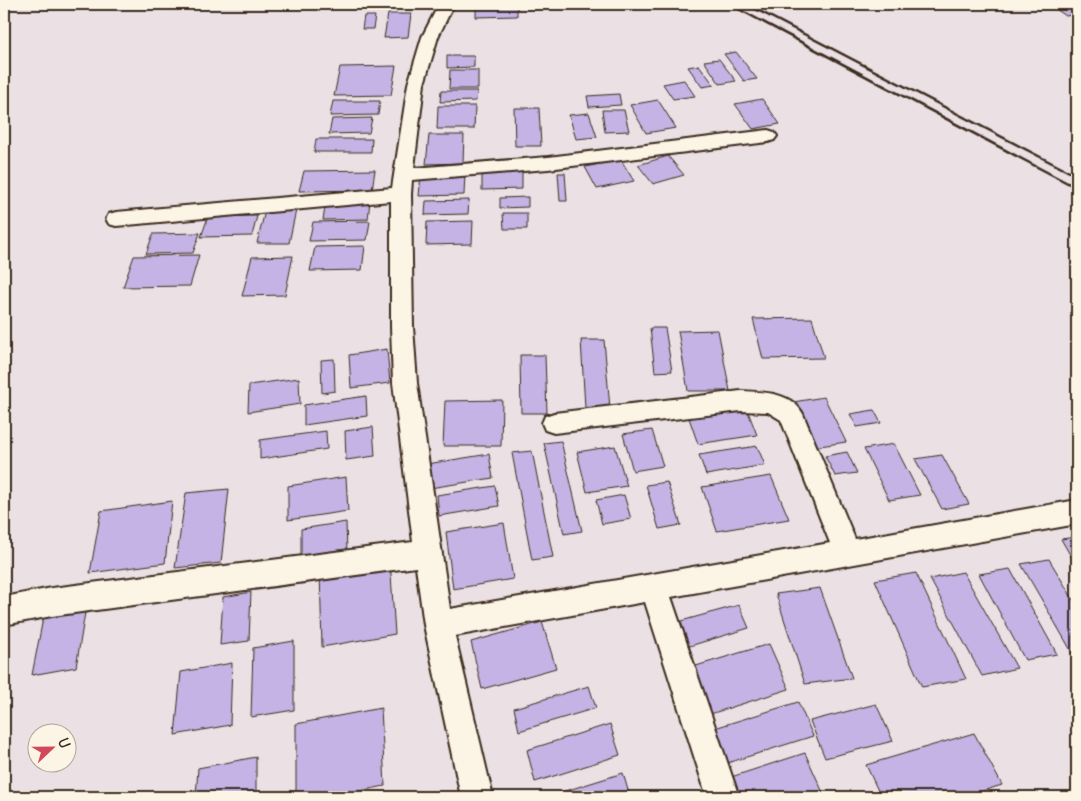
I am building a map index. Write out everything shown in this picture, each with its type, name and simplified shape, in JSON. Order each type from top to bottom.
[{"type":"street","points":[[446,4],[430,37],[416,84],[402,184],[402,326],[405,382],[438,625],[477,797]]},
{"type":"street","points":[[116,219],[768,136]]},
{"type":"street","points":[[554,423],[741,401],[770,402],[782,406],[791,414],[847,552]]},
{"type":"street","points":[[438,625],[1077,512]]},
{"type":"street","points":[[4,611],[62,600],[428,553]]},
{"type":"street","points":[[654,587],[723,797]]},
{"type":"building","points":[[476,4],[517,4],[517,16],[476,17]]},
{"type":"building","points":[[1077,4],[1077,14],[1066,16],[1050,5]]},
{"type":"building","points":[[388,14],[411,14],[408,37],[384,38]]},
{"type":"building","points":[[364,16],[375,16],[373,29],[362,29]]},
{"type":"building","points":[[736,52],[757,79],[744,81],[724,54]]},
{"type":"building","points":[[447,56],[474,56],[474,67],[447,68]]},
{"type":"building","points":[[719,59],[736,81],[720,84],[704,61]]},
{"type":"building","points":[[699,65],[714,85],[702,87],[688,67]]},
{"type":"building","points":[[396,66],[391,95],[334,96],[340,67]]},
{"type":"building","points":[[450,70],[478,70],[478,89],[449,89]]},
{"type":"building","points":[[684,80],[695,96],[673,99],[663,84]]},
{"type":"building","points":[[441,91],[477,91],[476,101],[440,102]]},
{"type":"building","points":[[619,94],[621,105],[589,107],[587,96]]},
{"type":"building","points":[[762,99],[780,124],[753,129],[735,104]]},
{"type":"building","points":[[658,100],[676,128],[646,133],[630,105]]},
{"type":"building","points":[[333,101],[380,101],[378,115],[330,116]]},
{"type":"building","points":[[438,106],[475,106],[474,129],[437,129]]},
{"type":"building","points":[[514,108],[539,108],[541,146],[515,146]]},
{"type":"building","points":[[602,110],[624,110],[629,131],[605,132]]},
{"type":"building","points":[[589,113],[597,137],[576,139],[569,115]]},
{"type":"building","points":[[372,118],[369,133],[329,134],[332,119]]},
{"type":"building","points":[[429,135],[464,135],[463,163],[426,164]]},
{"type":"building","points":[[316,139],[372,139],[371,152],[314,152]]},
{"type":"building","points":[[668,156],[684,175],[653,184],[638,165]]},
{"type":"building","points":[[621,160],[634,181],[597,189],[585,167]]},
{"type":"building","points":[[375,170],[372,190],[299,191],[304,171]]},
{"type":"building","points":[[522,172],[522,189],[482,190],[482,173]]},
{"type":"building","points":[[465,173],[464,195],[419,196],[421,174]]},
{"type":"building","points":[[558,173],[565,173],[567,201],[560,201]]},
{"type":"building","points":[[528,197],[528,207],[500,208],[500,198]]},
{"type":"building","points":[[469,200],[468,214],[425,215],[426,201]]},
{"type":"building","points":[[370,201],[368,219],[323,220],[326,202]]},
{"type":"building","points":[[296,210],[289,243],[257,243],[265,211]]},
{"type":"building","points":[[503,213],[527,213],[527,229],[504,229]]},
{"type":"building","points":[[257,216],[252,236],[201,237],[208,217]]},
{"type":"building","points":[[370,221],[367,240],[309,241],[313,222]]},
{"type":"building","points":[[473,221],[472,244],[426,245],[427,222]]},
{"type":"building","points":[[200,233],[193,253],[146,254],[153,234]]},
{"type":"building","points":[[365,246],[362,270],[310,271],[315,247]]},
{"type":"building","points":[[199,255],[190,286],[123,287],[134,256]]},
{"type":"building","points":[[293,256],[285,295],[242,296],[252,257]]},
{"type":"building","points":[[812,318],[824,358],[763,359],[753,319]]},
{"type":"building","points":[[650,328],[665,328],[672,371],[655,372]]},
{"type":"building","points":[[718,330],[730,391],[688,391],[678,331]]},
{"type":"building","points":[[581,340],[604,340],[610,408],[585,408]]},
{"type":"building","points":[[387,349],[390,383],[351,388],[349,355]]},
{"type":"building","points":[[520,355],[545,355],[547,413],[521,413]]},
{"type":"building","points":[[334,359],[335,391],[322,393],[321,360]]},
{"type":"building","points":[[299,378],[300,404],[248,412],[249,385]]},
{"type":"building","points":[[366,396],[367,416],[304,425],[304,405]]},
{"type":"building","points":[[824,397],[846,442],[807,448],[787,403]]},
{"type":"building","points":[[502,400],[501,446],[443,446],[445,401]]},
{"type":"building","points":[[747,409],[757,435],[698,444],[689,418]]},
{"type":"building","points":[[874,410],[881,423],[857,427],[850,414]]},
{"type":"building","points":[[373,427],[375,456],[346,460],[345,431]]},
{"type":"building","points":[[652,430],[663,466],[633,471],[623,434]]},
{"type":"building","points":[[326,431],[327,449],[260,459],[260,440]]},
{"type":"building","points":[[561,441],[582,531],[564,534],[544,443]]},
{"type":"building","points":[[894,444],[920,495],[889,500],[864,449]]},
{"type":"building","points":[[615,446],[627,486],[587,492],[577,452]]},
{"type":"building","points":[[757,446],[765,465],[706,475],[699,455]]},
{"type":"building","points":[[532,451],[553,557],[532,560],[512,453]]},
{"type":"building","points":[[847,452],[857,473],[835,476],[825,456]]},
{"type":"building","points":[[489,454],[493,478],[430,488],[427,464]]},
{"type":"building","points":[[942,455],[969,504],[942,509],[915,459]]},
{"type":"building","points":[[771,476],[789,519],[717,531],[702,487]]},
{"type":"building","points":[[346,477],[348,511],[288,520],[288,486]]},
{"type":"building","points":[[667,482],[681,525],[659,529],[646,485]]},
{"type":"building","points":[[495,486],[499,506],[439,516],[437,495]]},
{"type":"building","points":[[229,489],[221,563],[175,568],[186,493]]},
{"type":"building","points":[[624,495],[631,519],[602,524],[596,500]]},
{"type":"building","points":[[172,501],[165,563],[90,573],[101,511]]},
{"type":"building","points":[[346,522],[347,552],[301,560],[301,529]]},
{"type":"building","points":[[504,523],[513,579],[453,589],[446,532]]},
{"type":"building","points":[[1077,537],[1077,567],[1061,539]]},
{"type":"building","points":[[390,559],[395,634],[322,647],[320,571]]},
{"type":"building","points":[[1049,559],[1077,606],[1077,653],[1073,654],[1021,564]]},
{"type":"building","points":[[1010,569],[1057,654],[1025,660],[979,574]]},
{"type":"building","points":[[963,572],[1017,668],[982,676],[930,579]]},
{"type":"building","points":[[916,573],[966,679],[922,687],[875,580]]},
{"type":"building","points":[[820,588],[852,678],[805,684],[776,594]]},
{"type":"building","points":[[251,592],[249,641],[220,645],[223,597]]},
{"type":"building","points":[[87,601],[76,667],[32,675],[45,608]]},
{"type":"building","points":[[739,605],[749,628],[683,648],[674,623]]},
{"type":"building","points":[[542,622],[556,668],[482,689],[471,642]]},
{"type":"building","points":[[294,641],[294,710],[251,717],[253,648]]},
{"type":"building","points":[[769,644],[789,689],[704,716],[686,669]]},
{"type":"building","points":[[232,663],[230,725],[175,735],[181,672]]},
{"type":"building","points":[[589,686],[596,708],[519,731],[514,708]]},
{"type":"building","points":[[798,702],[813,736],[715,767],[702,732]]},
{"type":"building","points":[[876,704],[893,741],[825,758],[810,721]]},
{"type":"building","points":[[381,708],[385,786],[329,797],[296,797],[296,724]]},
{"type":"building","points":[[610,724],[620,755],[535,782],[527,750]]},
{"type":"building","points":[[974,733],[1002,785],[963,797],[881,797],[866,765]]},
{"type":"building","points":[[805,753],[825,797],[728,797],[722,780]]},
{"type":"building","points":[[256,757],[256,797],[196,797],[198,768]]},
{"type":"building","points":[[623,773],[630,797],[546,797]]},
{"type":"railway","points":[[729,4],[1077,188]]},
{"type":"railway","points":[[746,4],[1077,176]]}]
